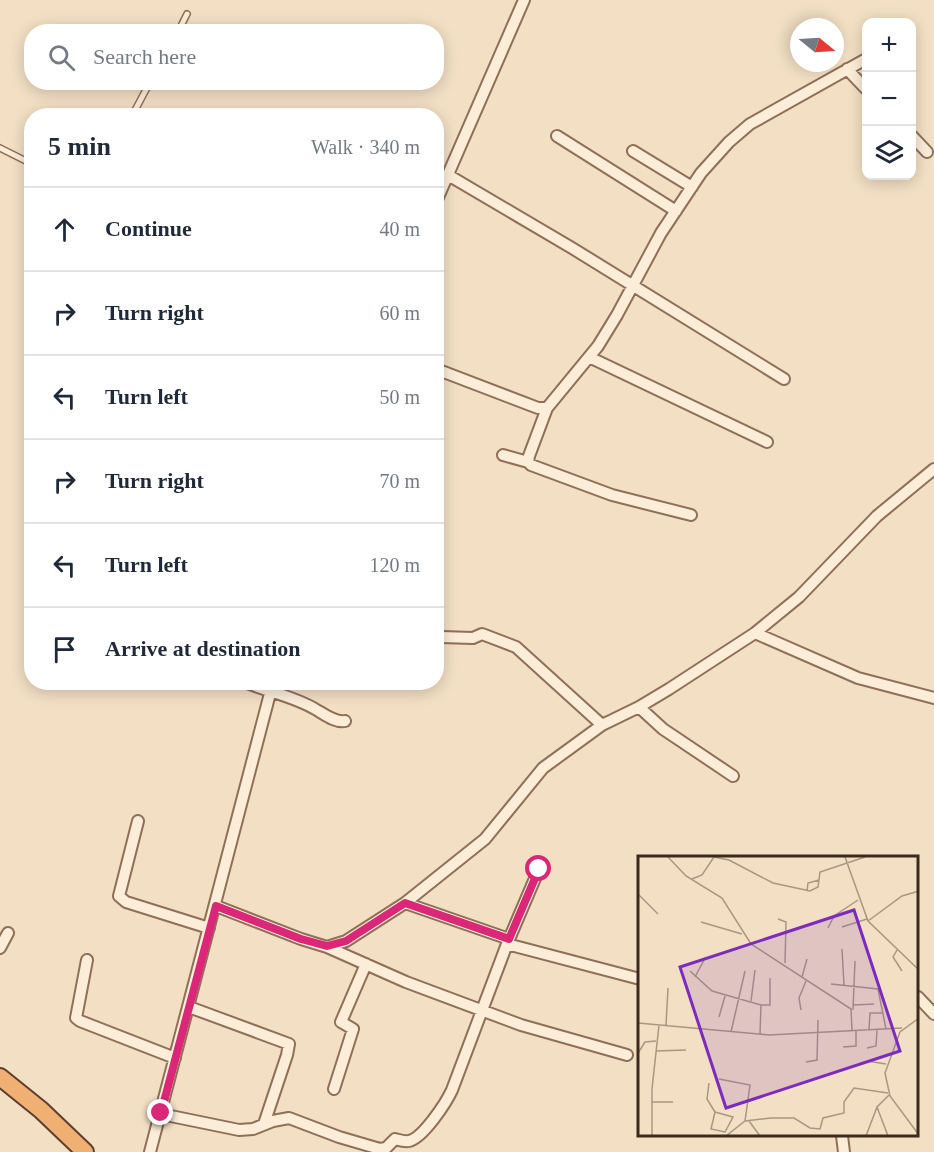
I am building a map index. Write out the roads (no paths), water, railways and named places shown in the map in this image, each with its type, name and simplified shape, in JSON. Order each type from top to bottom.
[{"type":"highway","points":[[0,1077],[41,1110],[85,1152]]},
{"type":"street","points":[[444,185],[524,0]]},
{"type":"street","points":[[528,462],[548,408],[589,357],[617,315],[661,233],[701,173],[729,142],[750,124],[862,62]]},
{"type":"street","points":[[847,69],[862,84]]},
{"type":"street","points":[[557,136],[676,211]]},
{"type":"street","points":[[916,140],[927,152]]},
{"type":"street","points":[[633,151],[692,187]]},
{"type":"street","points":[[448,176],[784,379]]},
{"type":"street","points":[[589,357],[767,442]]},
{"type":"street","points":[[444,372],[538,408],[548,408]]},
{"type":"street","points":[[503,455],[528,462],[534,467],[612,495],[692,515]]},
{"type":"street","points":[[327,946],[346,941],[405,903],[485,839],[543,768],[602,725],[639,707],[755,633],[799,597],[877,516],[934,469]]},
{"type":"street","points":[[755,633],[858,678],[934,698]]},
{"type":"street","points":[[444,637],[473,638],[482,634],[516,647],[602,725]]},
{"type":"street","points":[[150,1152],[271,690]]},
{"type":"street","points":[[276,690],[340,722],[345,721]]},
{"type":"street","points":[[639,707],[663,729],[733,776]]},
{"type":"street","points":[[138,821],[119,896],[126,902],[209,928]]},
{"type":"street","points":[[161,1113],[239,1130],[253,1129],[283,1118],[290,1118],[339,1137],[380,1149],[386,1148],[394,1139],[411,1141],[442,1110],[452,1090],[508,942],[539,869]]},
{"type":"street","points":[[405,903],[508,942],[638,978]]},
{"type":"street","points":[[216,906],[301,939],[327,946],[406,982],[521,1025],[627,1055]]},
{"type":"street","points":[[0,948],[8,933]]},
{"type":"street","points":[[87,960],[76,1018],[175,1058]]},
{"type":"street","points":[[334,1089],[353,1029],[341,1022],[366,964]]},
{"type":"street","points":[[919,998],[934,1014]]},
{"type":"street","points":[[189,1008],[289,1044],[264,1124]]},
{"type":"street","points":[[842,1137],[844,1152]]},
{"type":"lane","points":[[182,24],[188,14]]},
{"type":"lane","points":[[136,108],[146,90]]},
{"type":"lane","points":[[0,148],[24,160]]}]
